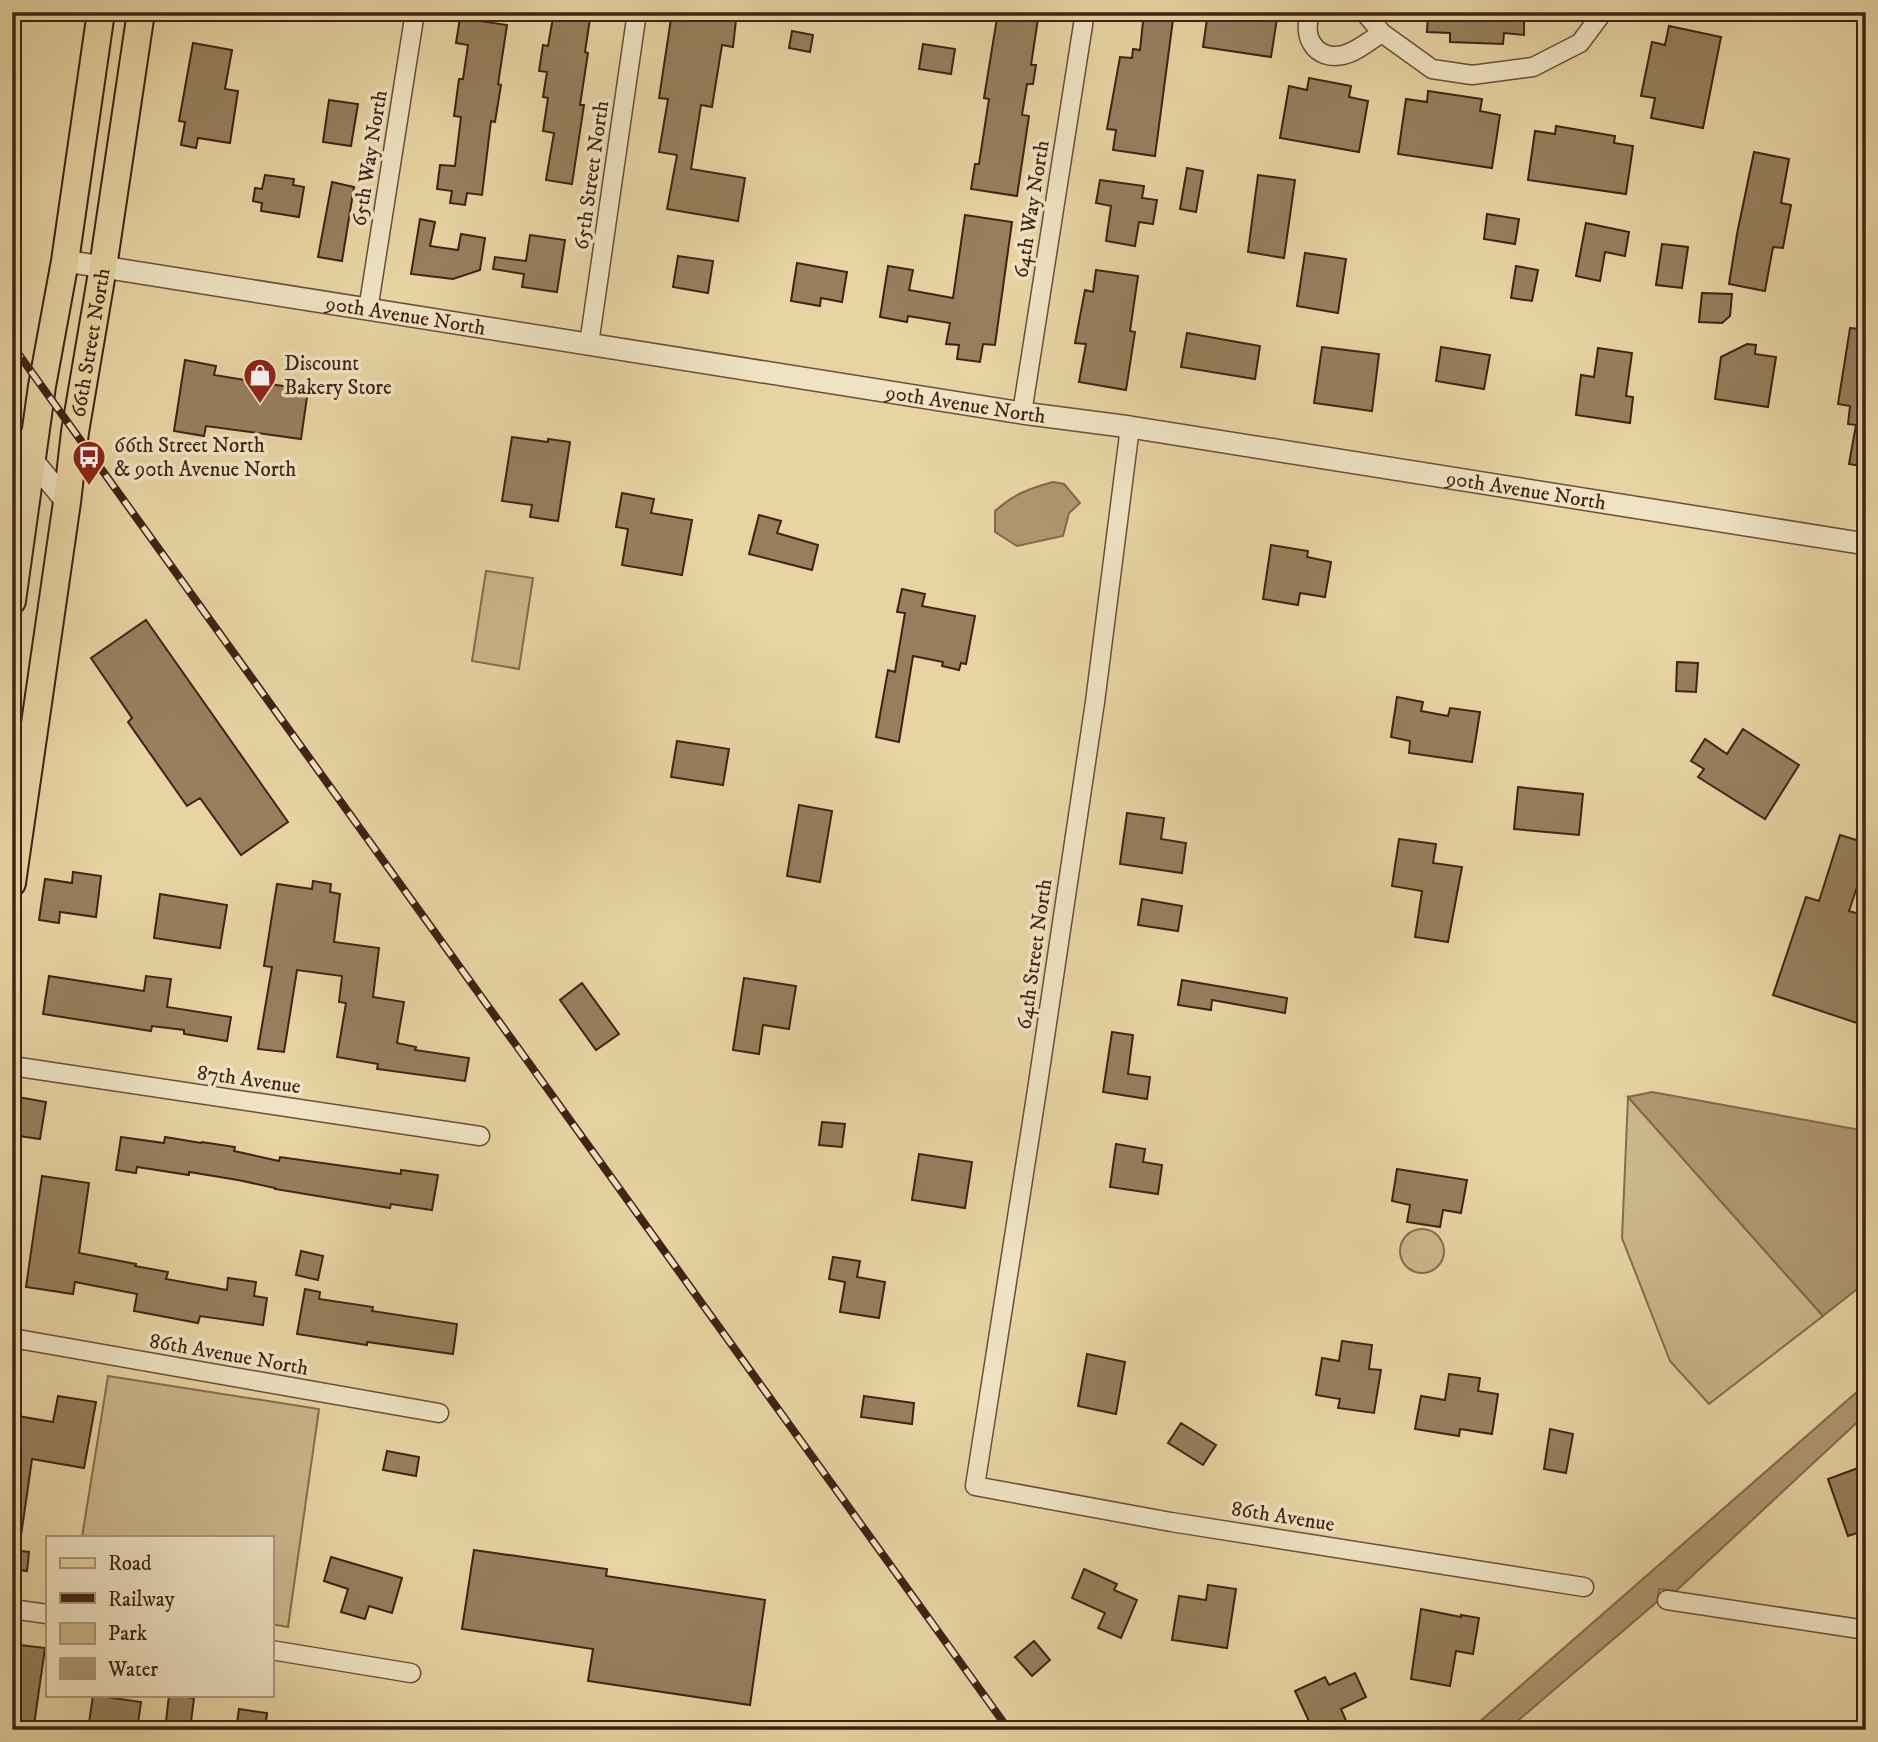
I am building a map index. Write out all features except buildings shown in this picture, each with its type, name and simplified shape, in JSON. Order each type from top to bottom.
[{"type":"main road","name":"66th Street North","points":[[12,601],[42,386],[65,261],[101,12]]},
{"type":"main road","name":"66th Street North","points":[[12,883],[18,801],[67,502],[75,432],[141,12]]},
{"type":"street","name":"65th Way North","points":[[368,310],[415,12]]},
{"type":"street","name":"65th Street North","points":[[589,344],[637,12]]},
{"type":"street","name":"64th Way North","points":[[1022,413],[1085,12]]},
{"type":"street","points":[[1311,12],[1307,21],[1308,37],[1312,45],[1326,54],[1335,56],[1353,52],[1382,33]]},
{"type":"street","points":[[1364,12],[1382,33],[1432,69],[1472,75],[1533,66],[1580,43],[1603,12]]},
{"type":"street","name":"90th Avenue North","points":[[65,261],[1866,544]]},
{"type":"street","name":"64th Street North","points":[[975,1486],[1091,726],[1130,427]]},
{"type":"street","points":[[12,433],[67,502]]},
{"type":"street","name":"87th Avenue","points":[[12,1066],[480,1136]]},
{"type":"street","name":"86th Avenue North","points":[[12,1338],[439,1413]]},
{"type":"street","name":"86th Avenue","points":[[975,1486],[1171,1522],[1584,1587]]},
{"type":"street","points":[[1667,1600],[1866,1630]]},
{"type":"street","points":[[12,1609],[46,1614]]},
{"type":"street","points":[[273,1650],[411,1673]]},
{"type":"green space","points":[[486,571],[533,578],[519,669],[472,661]]},
{"type":"green space","points":[[1628,1097],[1823,1316],[1709,1404],[1670,1361],[1622,1238]]},
{"type":"green space","points":[[1422,1229],[1431,1230],[1438,1235],[1443,1242],[1443,1260],[1438,1267],[1431,1272],[1422,1273],[1413,1272],[1406,1267],[1401,1260],[1400,1251],[1401,1242],[1406,1235],[1413,1230]]},
{"type":"green space","points":[[108,1376],[319,1409],[288,1627],[273,1624],[273,1536],[82,1536]]},
{"type":"water","points":[[1053,482],[1064,484],[1080,503],[1069,513],[1063,536],[1017,546],[995,532],[995,511],[1022,493]]},
{"type":"water","points":[[1652,1092],[1866,1131],[1866,1282],[1823,1316],[1628,1097]]},
{"type":"water","points":[[1866,1384],[1866,1414],[1676,1591],[1659,1589],[1658,1601],[1507,1730],[1470,1730]]},
{"type":"railway","points":[[12,345],[1009,1730]]},
{"type":"place","name":"Discount Bakery Store","points":[[260,405]]},
{"type":"place","name":"66th Street North & 90th Avenue North","points":[[89,487]]}]
